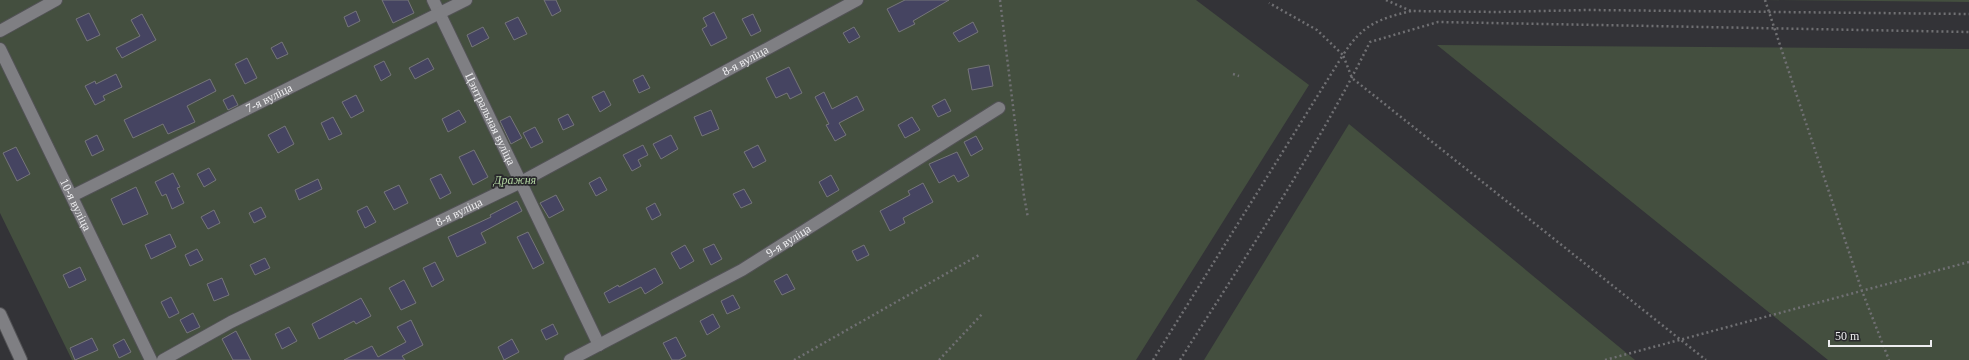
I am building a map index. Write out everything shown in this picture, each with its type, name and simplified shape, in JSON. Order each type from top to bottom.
[{"type":"street","points":[[0,31],[56,0]]},
{"type":"street","name":"Цэнтральная вуліца","points":[[433,0],[599,345]]},
{"type":"street","name":"7-я вуліца","points":[[72,196],[466,0]]},
{"type":"street","name":"8-я вуліца","points":[[163,360],[231,322],[521,182],[857,0]]},
{"type":"street","name":"10-я вуліца","points":[[0,49],[151,360]]},
{"type":"street","name":"9-я вуліца","points":[[570,360],[742,270],[999,108]]},
{"type":"street","points":[[0,314],[21,360]]},
{"type":"path","points":[[1000,0],[1028,218]]},
{"type":"path","points":[[1386,0],[1411,11]]},
{"type":"path","points":[[1765,0],[1768,11],[1776,27],[1862,291],[1889,360]]},
{"type":"path","points":[[1269,3],[1317,30],[1344,55],[1352,78],[1683,340],[1706,360]]},
{"type":"path","points":[[1153,360],[1353,40],[1370,25],[1385,17],[1411,11],[1768,11],[1969,14]]},
{"type":"path","points":[[1180,360],[1284,195],[1352,78],[1370,42],[1438,22],[1776,27],[1969,32]]},
{"type":"path","points":[[1233,74],[1239,76]]},
{"type":"path","points":[[794,360],[979,255]]},
{"type":"path","points":[[1605,360],[1969,262]]},
{"type":"path","points":[[939,360],[983,313]]},
{"type":"green space","name":"Дражня","points":[[0,0],[1196,0],[1309,85],[1136,360],[72,360],[0,213]]},
{"type":"green space","points":[[1767,0],[1969,0],[1969,2]]},
{"type":"green space","points":[[1437,45],[1969,49],[1969,360],[1828,360]]},
{"type":"green space","points":[[1349,124],[1635,360],[1204,360]]},
{"type":"building","points":[[382,0],[408,0],[414,13],[393,23]]},
{"type":"building","points":[[544,0],[556,0],[561,11],[552,16]]},
{"type":"building","points":[[905,0],[949,0],[913,21],[915,24],[899,32],[887,9]]},
{"type":"building","points":[[356,11],[360,21],[348,27],[344,17]]},
{"type":"building","points":[[714,12],[727,38],[711,46],[702,29],[707,26],[703,18]]},
{"type":"building","points":[[89,13],[100,35],[87,41],[76,19]]},
{"type":"building","points":[[142,14],[156,40],[122,58],[116,48],[140,36],[131,20]]},
{"type":"building","points":[[753,14],[761,31],[751,36],[742,19]]},
{"type":"building","points":[[518,17],[527,34],[514,40],[505,23]]},
{"type":"building","points":[[973,22],[978,32],[959,42],[953,33]]},
{"type":"building","points":[[483,27],[489,38],[472,47],[467,35]]},
{"type":"building","points":[[854,27],[860,37],[849,43],[843,33]]},
{"type":"building","points":[[282,42],[288,54],[277,59],[271,48]]},
{"type":"building","points":[[247,58],[257,78],[245,84],[235,64]]},
{"type":"building","points":[[428,58],[434,69],[415,79],[409,68]]},
{"type":"building","points":[[384,61],[391,75],[381,81],[374,66]]},
{"type":"building","points":[[989,65],[993,86],[972,90],[968,69]]},
{"type":"building","points":[[789,67],[802,93],[790,99],[787,93],[776,98],[766,78]]},
{"type":"building","points":[[116,74],[122,87],[103,96],[105,100],[95,105],[85,86],[95,81],[96,84]]},
{"type":"building","points":[[643,75],[650,88],[639,93],[633,80]]},
{"type":"building","points":[[210,79],[216,91],[187,106],[195,122],[168,134],[163,124],[133,138],[124,120]]},
{"type":"building","points":[[604,91],[611,105],[600,112],[592,97]]},
{"type":"building","points":[[824,92],[832,109],[857,96],[864,110],[839,123],[846,135],[835,141],[826,125],[829,124],[815,97]]},
{"type":"building","points":[[233,95],[238,105],[228,110],[223,100]]},
{"type":"building","points":[[356,95],[364,111],[351,118],[342,102]]},
{"type":"building","points":[[945,99],[951,111],[938,117],[932,106]]},
{"type":"building","points":[[459,110],[466,122],[448,132],[442,119]]},
{"type":"building","points":[[711,110],[719,129],[702,136],[694,117]]},
{"type":"building","points":[[568,114],[574,125],[563,130],[558,119]]},
{"type":"building","points":[[510,116],[522,138],[511,144],[500,121]]},
{"type":"building","points":[[333,117],[342,134],[329,140],[321,123]]},
{"type":"building","points":[[912,117],[920,130],[905,138],[898,125]]},
{"type":"building","points":[[285,126],[294,144],[278,153],[268,135]]},
{"type":"building","points":[[535,127],[543,142],[531,148],[523,133]]},
{"type":"building","points":[[97,135],[104,150],[92,156],[85,141]]},
{"type":"building","points":[[671,135],[678,149],[661,159],[653,144]]},
{"type":"building","points":[[976,136],[983,149],[971,156],[964,142]]},
{"type":"building","points":[[643,145],[648,155],[638,160],[641,166],[632,171],[623,155]]},
{"type":"building","points":[[758,145],[766,161],[753,168],[744,152]]},
{"type":"building","points":[[16,147],[30,174],[17,181],[3,153]]},
{"type":"building","points":[[474,150],[488,177],[473,185],[459,157]]},
{"type":"building","points":[[957,152],[969,176],[958,182],[954,175],[939,183],[929,164]]},
{"type":"building","points":[[209,168],[216,180],[204,187],[197,174]]},
{"type":"building","points":[[173,173],[180,187],[177,188],[184,203],[172,209],[166,194],[162,196],[155,182]]},
{"type":"building","points":[[441,174],[451,193],[440,199],[430,179]]},
{"type":"building","points":[[831,175],[839,190],[827,197],[819,182]]},
{"type":"building","points":[[600,177],[607,190],[596,196],[589,183]]},
{"type":"building","points":[[318,179],[322,189],[299,200],[295,190]]},
{"type":"building","points":[[923,183],[933,202],[903,218],[905,223],[890,231],[880,211],[910,195],[908,191]]},
{"type":"building","points":[[399,185],[408,203],[394,210],[384,192]]},
{"type":"building","points":[[136,187],[148,214],[123,225],[111,199]]},
{"type":"building","points":[[744,189],[752,203],[741,208],[733,194]]},
{"type":"building","points":[[556,195],[564,210],[549,218],[540,203]]},
{"type":"building","points":[[517,201],[522,211],[481,233],[486,243],[457,257],[448,237],[491,217],[490,215]]},
{"type":"building","points":[[655,203],[661,215],[652,220],[646,208]]},
{"type":"building","points":[[367,206],[376,222],[365,228],[357,211]]},
{"type":"building","points":[[261,207],[266,217],[254,223],[249,213]]},
{"type":"building","points":[[214,210],[220,223],[208,229],[201,217]]},
{"type":"building","points":[[528,232],[544,263],[533,269],[517,237]]},
{"type":"building","points":[[170,234],[176,247],[151,259],[145,245]]},
{"type":"building","points":[[714,244],[722,259],[711,265],[703,249]]},
{"type":"building","points":[[685,245],[694,261],[680,269],[671,253]]},
{"type":"building","points":[[864,245],[869,255],[857,261],[852,251]]},
{"type":"building","points":[[197,249],[203,260],[190,266],[185,255]]},
{"type":"building","points":[[265,258],[270,268],[255,275],[250,265]]},
{"type":"building","points":[[435,262],[444,280],[432,287],[423,268]]},
{"type":"building","points":[[80,267],[86,280],[69,288],[63,275]]},
{"type":"building","points":[[655,268],[663,283],[645,294],[641,287],[609,303],[604,293],[618,285],[619,287]]},
{"type":"building","points":[[787,274],[795,289],[782,295],[774,281]]},
{"type":"building","points":[[222,278],[229,295],[214,301],[207,284]]},
{"type":"building","points":[[404,280],[416,303],[401,310],[389,288]]},
{"type":"building","points":[[733,295],[740,308],[727,314],[721,301]]},
{"type":"building","points":[[171,297],[179,313],[169,318],[161,302]]},
{"type":"building","points":[[361,298],[371,316],[356,324],[354,321],[319,339],[312,324]]},
{"type":"building","points":[[193,313],[200,327],[187,333],[180,320]]},
{"type":"building","points":[[713,314],[720,327],[707,335],[700,321]]},
{"type":"building","points":[[411,320],[423,345],[402,356],[405,360],[344,360],[372,346],[378,357],[406,342],[397,327]]},
{"type":"building","points":[[553,324],[558,334],[546,340],[541,330]]},
{"type":"building","points":[[289,327],[297,341],[282,349],[275,334]]},
{"type":"building","points":[[236,331],[251,360],[233,360],[222,339]]},
{"type":"building","points":[[676,337],[686,356],[679,360],[672,360],[663,343]]},
{"type":"building","points":[[92,338],[98,350],[75,360],[70,348]]},
{"type":"building","points":[[124,339],[131,352],[119,358],[113,345]]},
{"type":"building","points":[[512,339],[519,352],[504,360],[498,347]]}]
